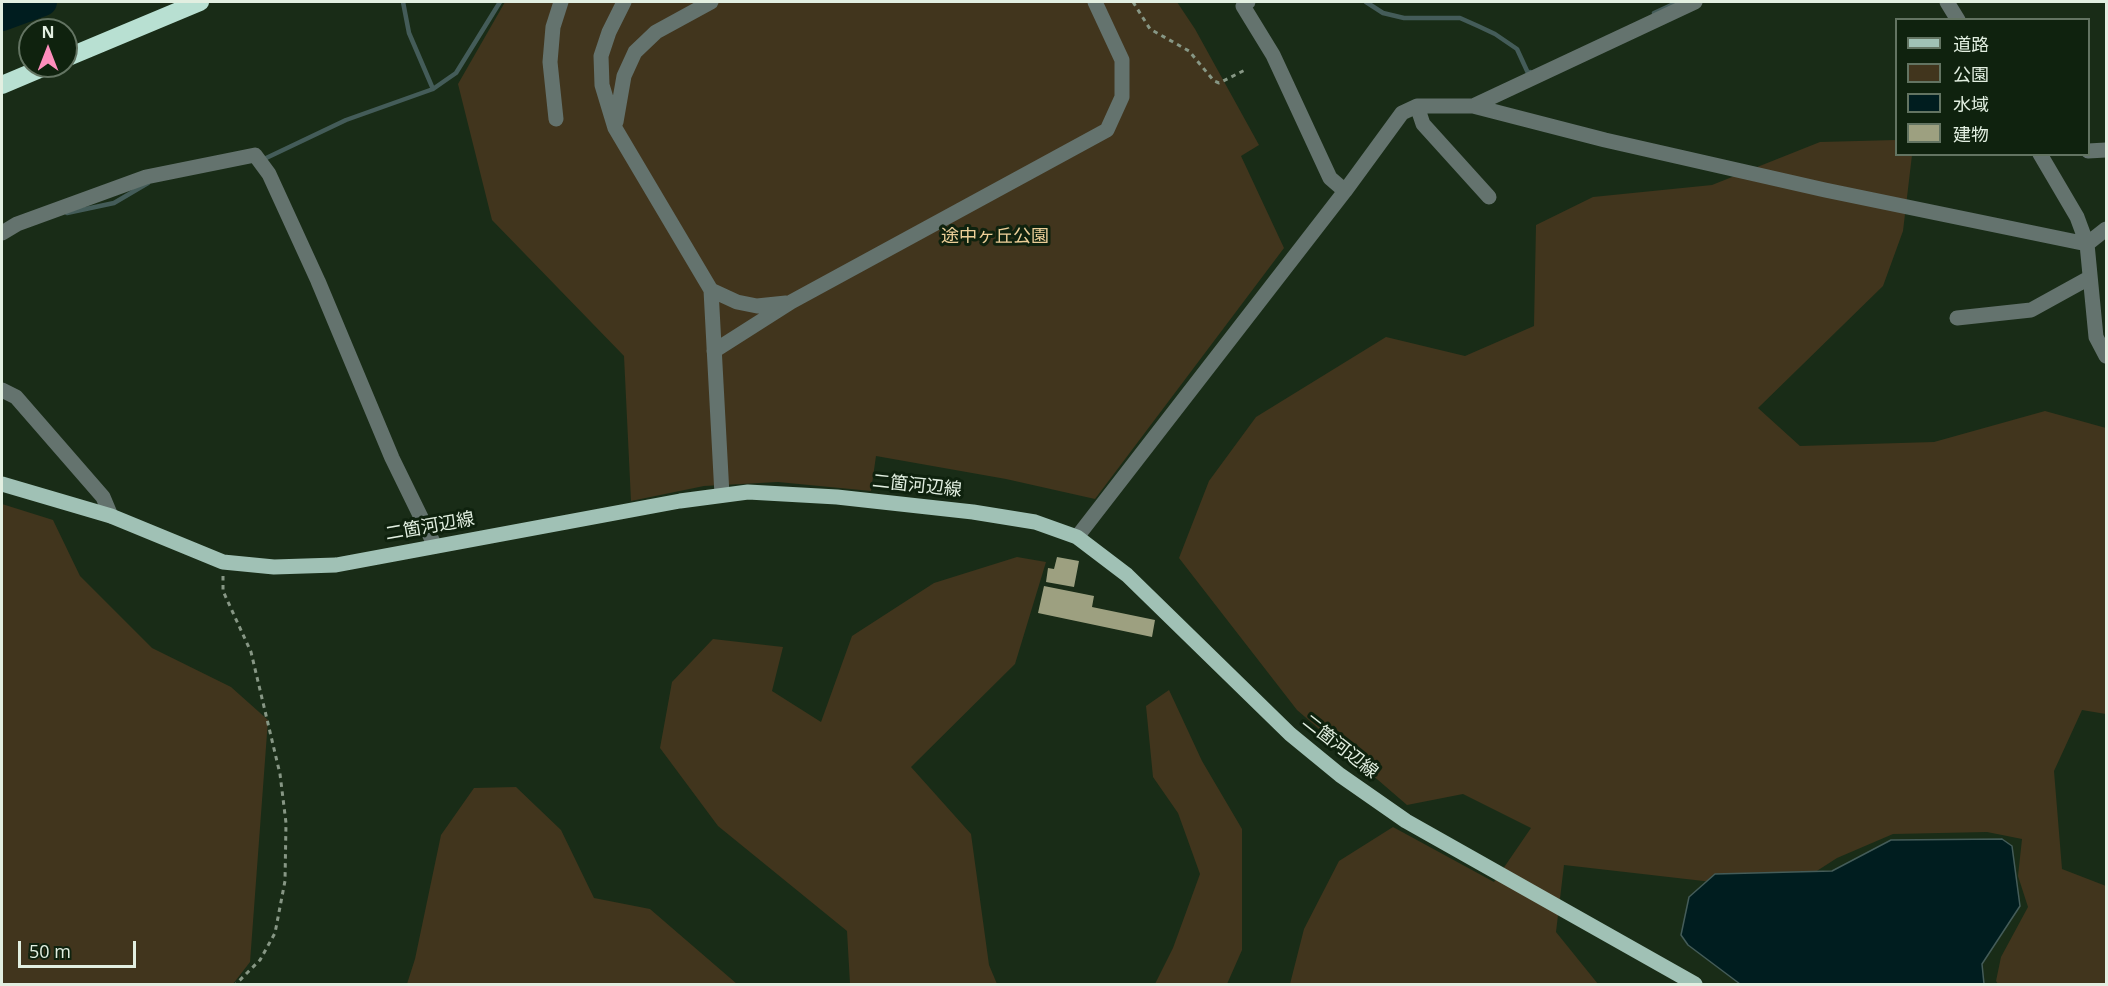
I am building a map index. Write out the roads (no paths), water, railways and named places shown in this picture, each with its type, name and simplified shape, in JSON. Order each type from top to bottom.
[{"type":"highway","points":[[78,53],[200,2]]},
{"type":"highway","points":[[2,85],[19,78]]},
{"type":"main road","name":"二箇河辺線","points":[[2,484],[111,516],[223,562],[274,567],[336,564],[722,495],[786,493],[973,512],[1035,522],[1077,537],[1127,575],[1290,734],[1340,774],[1406,821],[1695,984]]},
{"type":"street","points":[[556,119],[550,62],[553,27],[561,2]]},
{"type":"street","points":[[624,2],[609,32],[601,56],[603,85],[615,128],[711,290],[722,495]]},
{"type":"street","points":[[615,128],[624,75],[635,52],[656,32],[711,2]]},
{"type":"street","points":[[714,351],[791,302],[1107,130],[1122,97],[1122,60],[1095,2]]},
{"type":"street","points":[[1248,2],[1244,6],[1273,55],[1330,178],[1345,191]]},
{"type":"street","points":[[1473,106],[1695,2]]},
{"type":"street","points":[[1947,2],[1957,18]]},
{"type":"street","points":[[1417,106],[1423,124],[1489,198]]},
{"type":"street","points":[[1077,537],[1345,191],[1402,113],[1417,106],[1473,106],[1605,140],[1814,188],[2087,244],[2106,229]]},
{"type":"street","points":[[2090,151],[2106,150]]},
{"type":"street","points":[[2,233],[16,224],[146,177],[255,155],[269,174],[318,281],[392,458],[435,546]]},
{"type":"street","points":[[2041,156],[2077,217],[2087,244],[2096,337],[2106,356]]},
{"type":"street","points":[[1958,318],[2031,310],[2089,278]]},
{"type":"street","points":[[711,290],[737,302],[757,306],[791,302]]},
{"type":"street","points":[[2,390],[16,397],[103,497],[111,516]]},
{"type":"water","points":[[2002,839],[2012,846],[2020,906],[1982,964],[1984,984],[1740,984],[1688,945],[1681,935],[1689,897],[1715,874],[1832,871],[1891,840]]},
{"type":"waterway","points":[[2,17],[43,2]]},
{"type":"waterway","points":[[403,2],[409,33],[433,89]]},
{"type":"waterway","points":[[262,160],[346,120],[433,89],[456,73],[500,2]]},
{"type":"waterway","points":[[1366,2],[1383,13],[1404,18],[1460,18],[1495,34],[1517,49],[1528,73],[1530,72]]},
{"type":"waterway","points":[[1654,13],[1678,2]]},
{"type":"waterway","points":[[67,213],[114,203],[148,183]]},
{"type":"park label","name":"途中ヶ丘公園","points":[[995,237]]}]
